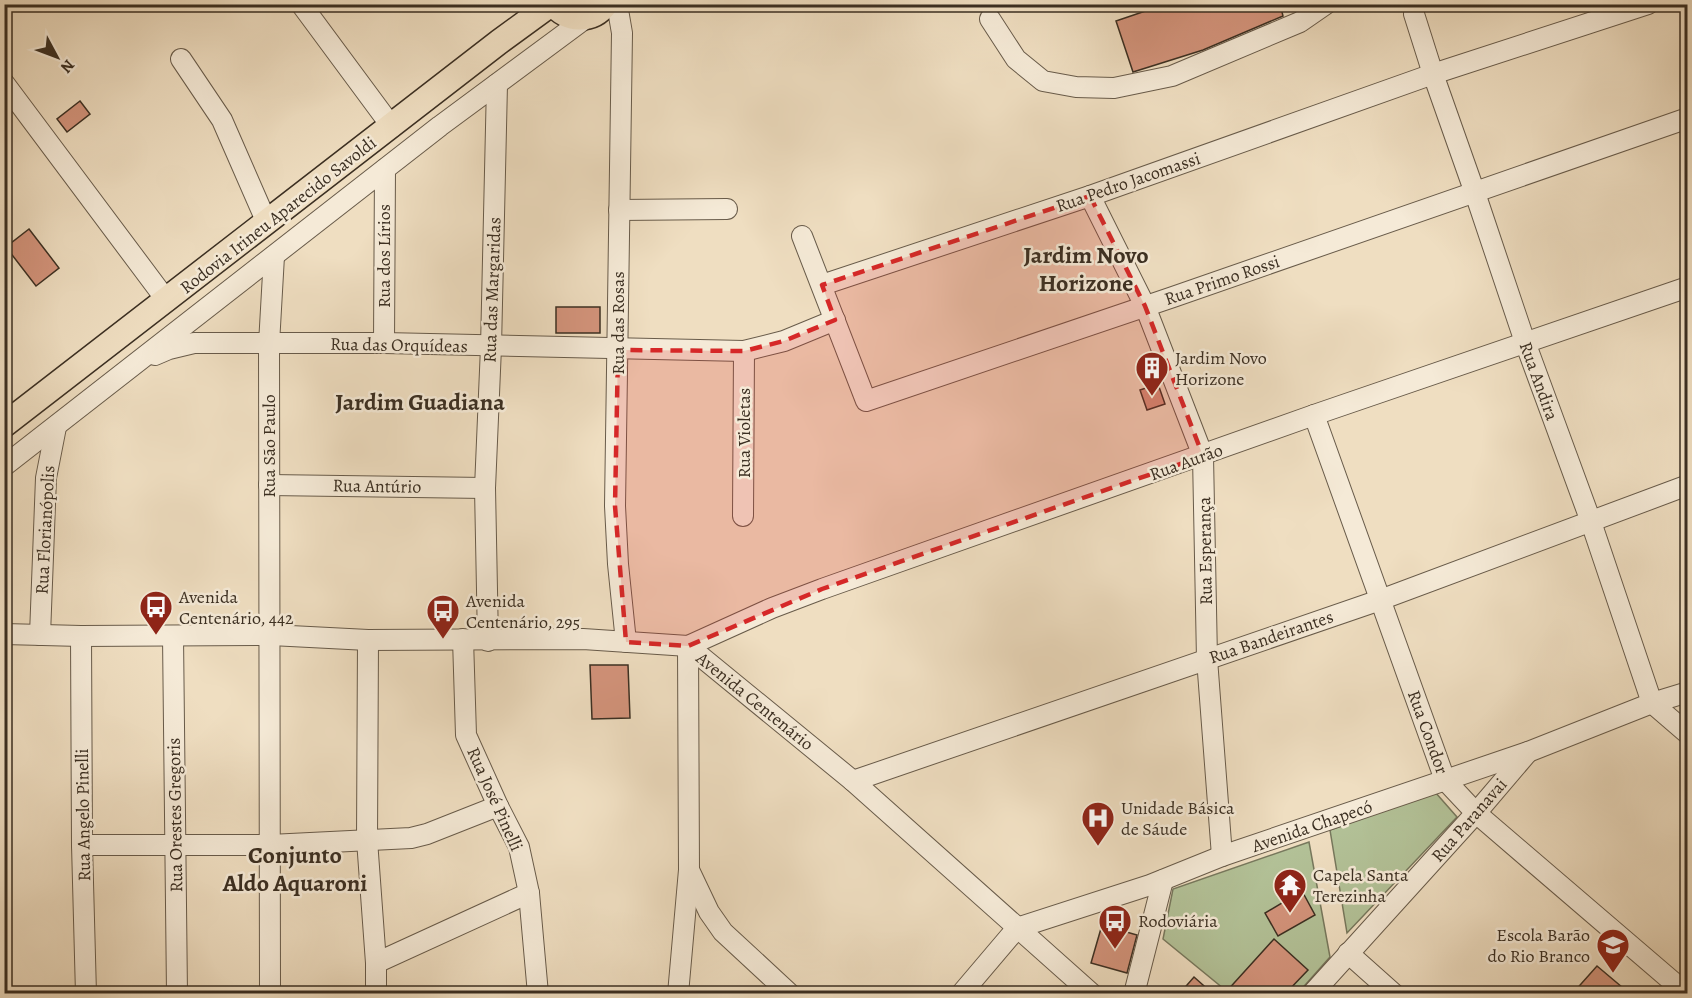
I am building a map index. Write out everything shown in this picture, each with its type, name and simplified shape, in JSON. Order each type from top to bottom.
[{"type":"main road","name":"Rodovia Irineu Aparecido Savoldi","points":[[4,425],[499,42],[552,4]]},
{"type":"main road","points":[[552,4],[567,16],[586,18],[595,15],[606,4]]},
{"type":"street","points":[[301,4],[392,127]]},
{"type":"street","name":"Rua das Rosas","points":[[617,4],[622,33],[615,506],[626,642]]},
{"type":"street","points":[[990,19],[1016,59],[1043,81],[1076,87],[1114,88],[1172,76],[1300,22],[1326,4]]},
{"type":"street","name":"Rua Pedro Jacomassi","points":[[822,285],[1090,196],[1433,74],[1648,4]]},
{"type":"street","name":"Rua Andira","points":[[1414,14],[1525,342],[1590,519],[1652,703]]},
{"type":"street","points":[[4,466],[385,169],[586,18]]},
{"type":"street","points":[[181,59],[222,120],[267,223]]},
{"type":"street","points":[[4,83],[167,301]]},
{"type":"street","name":"Rua das Margaridas","points":[[488,641],[485,488],[491,347],[497,84]]},
{"type":"street","name":"Rua Primo Rossi","points":[[835,320],[866,401],[1688,118]]},
{"type":"street","name":"Rua dos Lírios","points":[[384,344],[385,169]]},
{"type":"street","name":"Rua Esperança","points":[[1090,196],[1145,306],[1203,456],[1207,659],[1222,856]]},
{"type":"street","points":[[618,210],[726,209]]},
{"type":"street","points":[[802,236],[835,320]]},
{"type":"street","name":"Rua São Paulo","points":[[270,993],[269,344],[274,256]]},
{"type":"street","name":"Rua Aurão","points":[[688,646],[772,608],[822,589],[1314,415],[1688,287]]},
{"type":"street","name":"Rua das Orquídeas","points":[[269,344],[744,351],[784,341],[835,320]]},
{"type":"street","points":[[131,366],[169,349],[194,343],[269,344]]},
{"type":"street","name":"Rua Violetas","points":[[743,516],[744,351]]},
{"type":"street","name":"Rua Condor","points":[[1314,415],[1445,780],[1476,813],[1688,993]]},
{"type":"street","name":"Rua Florianópolis","points":[[40,635],[46,478],[56,426]]},
{"type":"street","name":"Rua Antúrio","points":[[269,485],[485,488]]},
{"type":"street","name":"Rua Bandeirantes","points":[[853,782],[1380,600],[1590,519],[1688,485]]},
{"type":"street","name":"Avenida Centenário","points":[[4,634],[271,635],[368,640],[583,639],[688,646],[853,782],[1092,993]]},
{"type":"street","name":"Rua Angelo Pinelli","points":[[81,636],[82,845],[86,993]]},
{"type":"street","name":"Rua Orestes Gregoris","points":[[173,636],[177,993]]},
{"type":"street","name":"Rua José Pinelli","points":[[463,639],[466,735],[519,847],[529,892],[538,993]]},
{"type":"street","points":[[368,640],[367,840],[376,993]]},
{"type":"street","points":[[678,993],[689,870],[688,646]]},
{"type":"street","name":"Avenida Chapecó","points":[[1017,928],[1162,880],[1222,856],[1322,824],[1528,752],[1652,703],[1688,692]]},
{"type":"street","points":[[1652,703],[1688,734]]},
{"type":"street","name":"Rua Paranavai","points":[[1312,993],[1476,813],[1528,752]]},
{"type":"street","points":[[82,845],[270,845],[411,838],[498,806]]},
{"type":"street","points":[[689,870],[709,912],[723,932],[789,993]]},
{"type":"street","points":[[1134,993],[1162,880]]},
{"type":"street","points":[[376,963],[529,892]]},
{"type":"street","points":[[961,993],[1017,928]]},
{"type":"street","points":[[1348,953],[1394,993]]},
{"type":"highlighted area","points":[[1090,196],[1145,306],[1203,456],[822,589],[688,646],[626,642],[615,506],[618,350],[744,351],[784,341],[835,320],[822,285]]},
{"type":"green space","points":[[1435,792],[1457,817],[1347,933],[1330,830]]},
{"type":"green space","points":[[1309,842],[1330,957],[1298,993],[1229,993],[1163,939],[1173,889]]},
{"type":"building","points":[[1166,4],[1280,4],[1283,16],[1203,50],[1133,72],[1116,21]]},
{"type":"building","points":[[80,101],[90,114],[67,132],[57,119]]},
{"type":"building","points":[[29,229],[59,268],[36,286],[6,247]]},
{"type":"building","points":[[556,307],[600,307],[600,333],[556,333]]},
{"type":"building","name":"Jardim Novo Horizone","points":[[1158,384],[1165,404],[1147,410],[1140,390]]},
{"type":"building","points":[[590,665],[628,665],[630,718],[592,719]]},
{"type":"building","name":"Capela Santa Terezinha","points":[[1302,891],[1315,915],[1278,936],[1265,913]]},
{"type":"building","name":"Rodoviária","points":[[1102,925],[1137,935],[1127,973],[1091,963]]},
{"type":"building","points":[[1274,939],[1308,970],[1286,993],[1225,993]]},
{"type":"building","points":[[1597,966],[1629,993],[1573,993]]},
{"type":"building","points":[[1194,977],[1212,993],[1180,993]]},
{"type":"place","name":"Jardim Novo Horizone","points":[[1152,397]]},
{"type":"place","name":"Avenida Centenário, 442","points":[[156,636]]},
{"type":"place","name":"Avenida Centenário, 295","points":[[443,640]]},
{"type":"place","name":"Unidade Básica de Sáude","points":[[1098,847]]},
{"type":"place","name":"Capela Santa Terezinha","points":[[1290,914]]},
{"type":"place","name":"Rodoviária","points":[[1115,950]]},
{"type":"place","name":"Escola Barão do Rio Branco","points":[[1613,974]]},
{"type":"district","name":"Jardim Novo Horizone","points":[[1086,269]]},
{"type":"district","name":"Jardim Guadiana","points":[[420,402]]},
{"type":"district","name":"Conjunto Aldo Aquaroni","points":[[295,869]]}]
